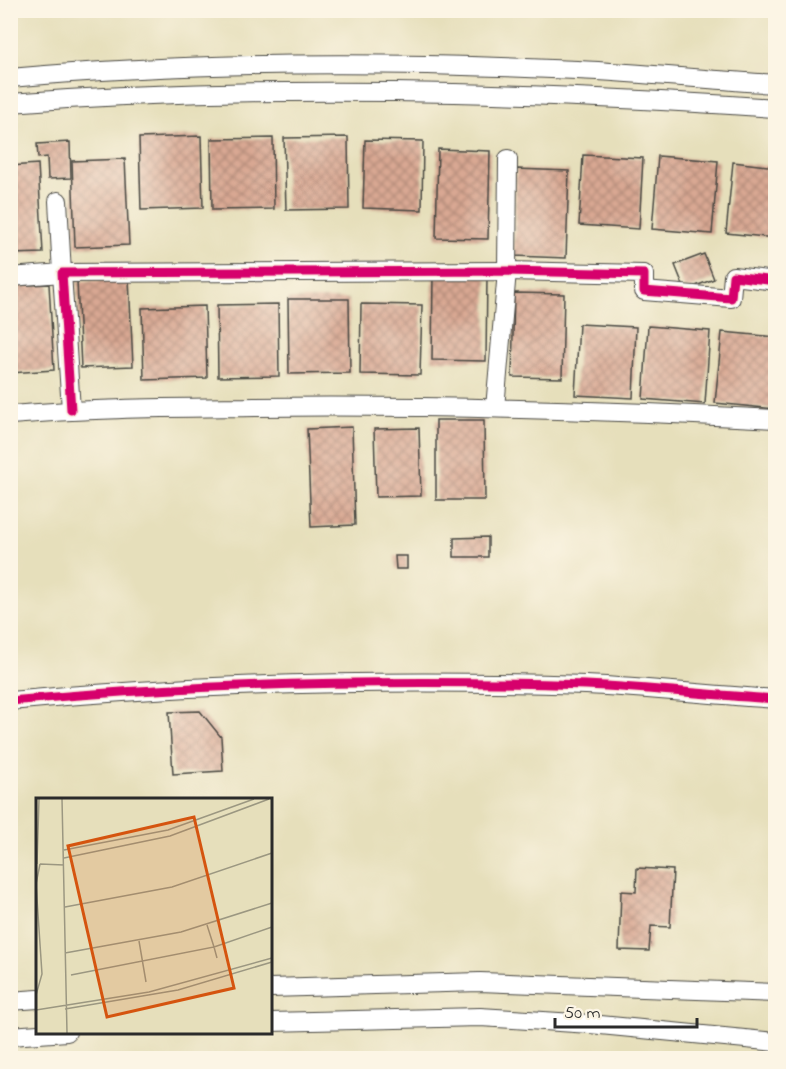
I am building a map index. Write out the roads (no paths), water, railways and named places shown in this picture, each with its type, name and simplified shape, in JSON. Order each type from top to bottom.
[{"type":"street","points":[[10,78],[186,66],[332,63],[580,70],[776,84]]},
{"type":"street","points":[[10,103],[92,97],[296,92],[506,93],[776,108]]},
{"type":"street","points":[[495,408],[507,271],[508,159]]},
{"type":"street","points":[[58,201],[71,410]]},
{"type":"street","points":[[10,277],[62,273],[507,271],[644,274],[644,291],[731,298],[733,276],[776,280]]},
{"type":"street","points":[[10,415],[71,410],[395,406],[776,419]]},
{"type":"street","points":[[10,700],[125,691],[337,683],[587,686],[776,699]]},
{"type":"street","points":[[272,988],[480,982],[776,993]]},
{"type":"street","points":[[10,1001],[36,999]]},
{"type":"street","points":[[272,1022],[480,1017],[776,1042]]},
{"type":"street","points":[[10,1036],[53,1033]]}]
